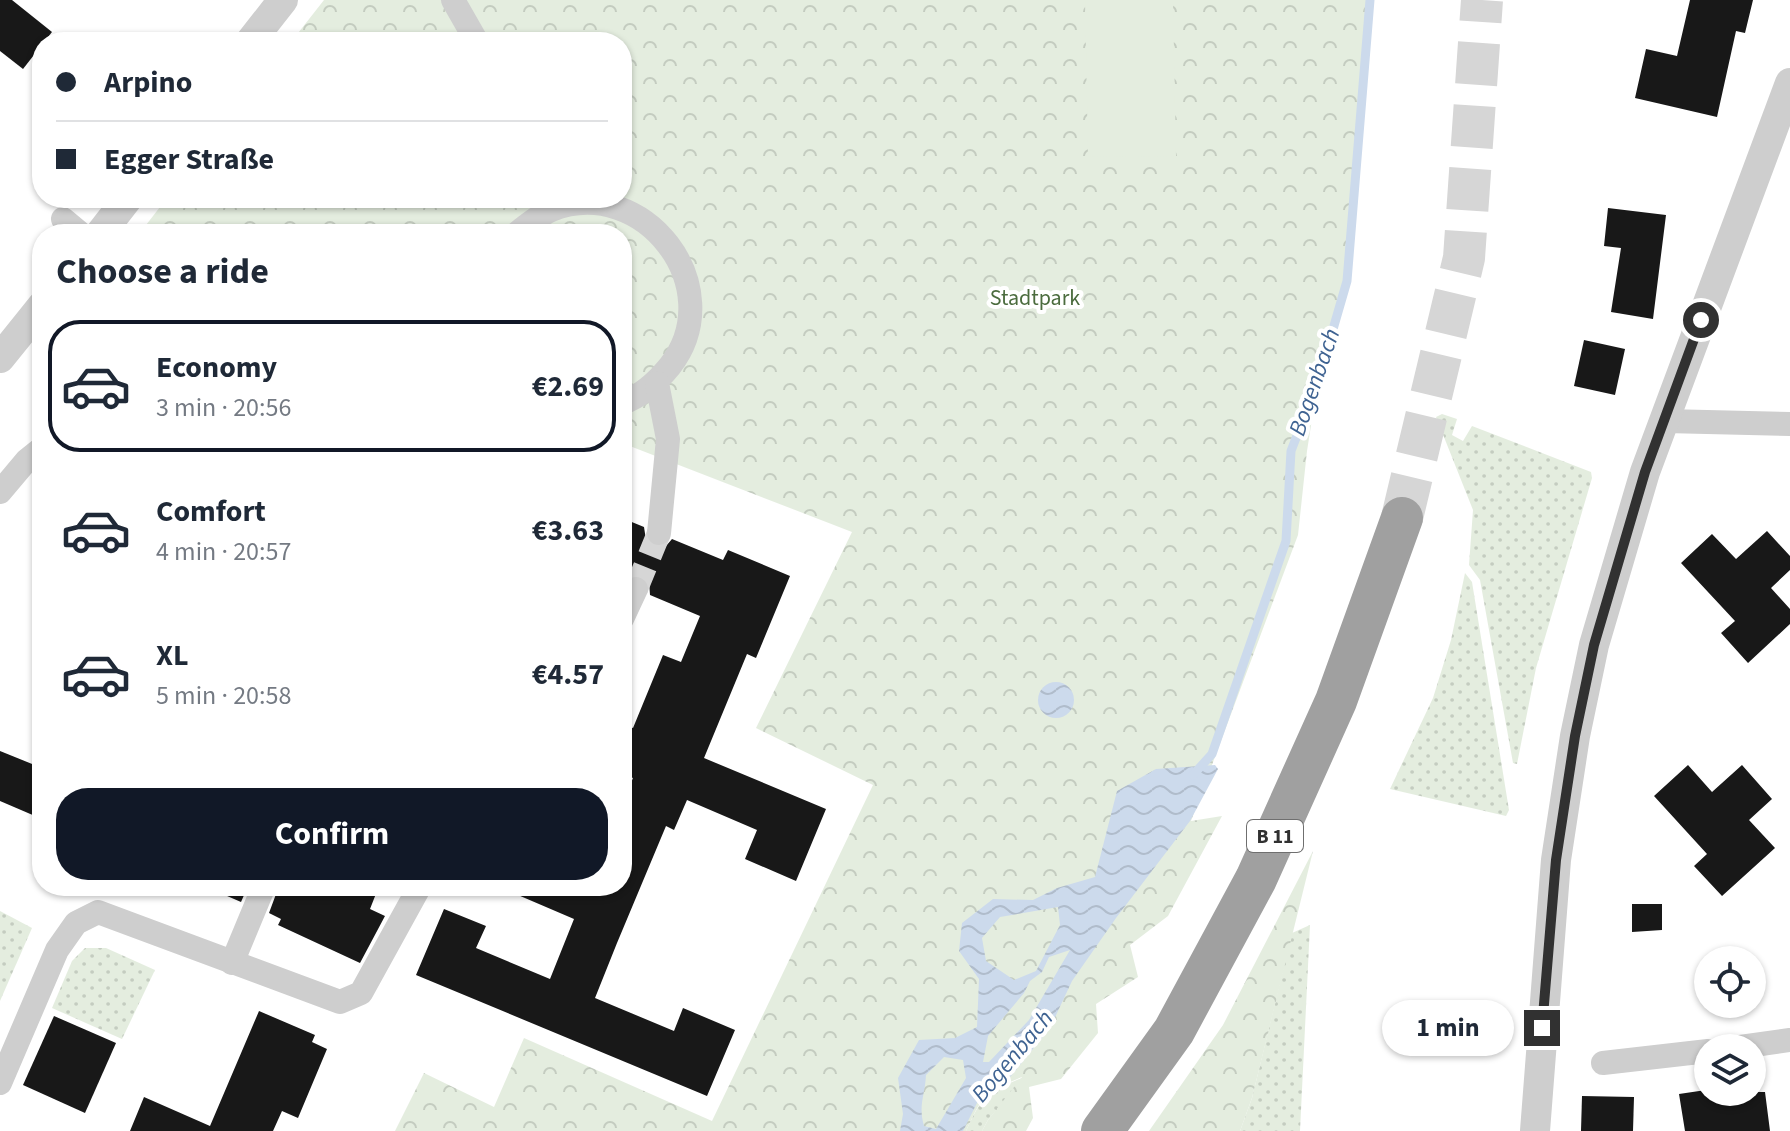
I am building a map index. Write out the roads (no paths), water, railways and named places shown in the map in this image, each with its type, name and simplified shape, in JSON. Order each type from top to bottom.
[{"type":"highway","name":"B 11","points":[[1102,1131],[1174,1031],[1256,879],[1336,701],[1402,518]]},
{"type":"street","points":[[258,32],[283,0]]},
{"type":"street","points":[[453,0],[471,32]]},
{"type":"street","points":[[1535,1131],[1556,860],[1575,736],[1594,645],[1645,472],[1790,83]]},
{"type":"street","points":[[108,224],[120,208]]},
{"type":"street","points":[[616,208],[648,223],[674,249],[688,283],[690,319],[679,354],[657,383],[632,397]]},
{"type":"street","points":[[0,358],[32,318]]},
{"type":"street","points":[[657,383],[668,439],[659,533]]},
{"type":"street","points":[[1665,421],[1790,424]]},
{"type":"street","points":[[0,492],[32,456]]},
{"type":"street","points":[[632,598],[636,589]]},
{"type":"street","points":[[232,963],[260,896]]},
{"type":"street","points":[[0,1083],[57,950],[76,923],[98,912],[340,1002],[361,993],[414,896]]},
{"type":"street","points":[[1766,1043],[1790,1040]]},
{"type":"street","points":[[1603,1063],[1694,1053]]},
{"type":"water","points":[[1056,682],[1068,688],[1074,700],[1068,712],[1056,718],[1044,712],[1038,700],[1044,688]]},
{"type":"water","points":[[1215,765],[1218,769],[1190,821],[1072,981],[1050,1028],[1011,1076],[980,1097],[963,1131],[900,1131],[903,1114],[898,1078],[919,1040],[955,1038],[977,1027],[979,979],[959,951],[962,923],[993,899],[1033,900],[1057,888],[1095,877],[1117,791],[1156,769]],"holes":[[[1058,907],[1060,925],[1036,971],[1014,980],[986,961],[982,938],[1000,917]],[[1070,950],[1029,1020],[989,1062],[983,1062],[988,1036],[1024,993],[1030,981],[1042,972],[1049,957]],[[944,1057],[963,1060],[966,1078],[936,1129],[924,1126],[922,1119],[926,1075]]]},
{"type":"waterway","name":"Bogenbach","points":[[1193,775],[1212,754],[1286,541],[1291,451],[1318,381],[1347,281],[1370,0]]},
{"type":"tunnel","points":[[1402,518],[1464,258],[1482,0]]},
{"type":"tunnel","points":[[636,589],[659,533]]},
{"type":"park label","name":"Stadtpark","points":[[1035,297]]}]
